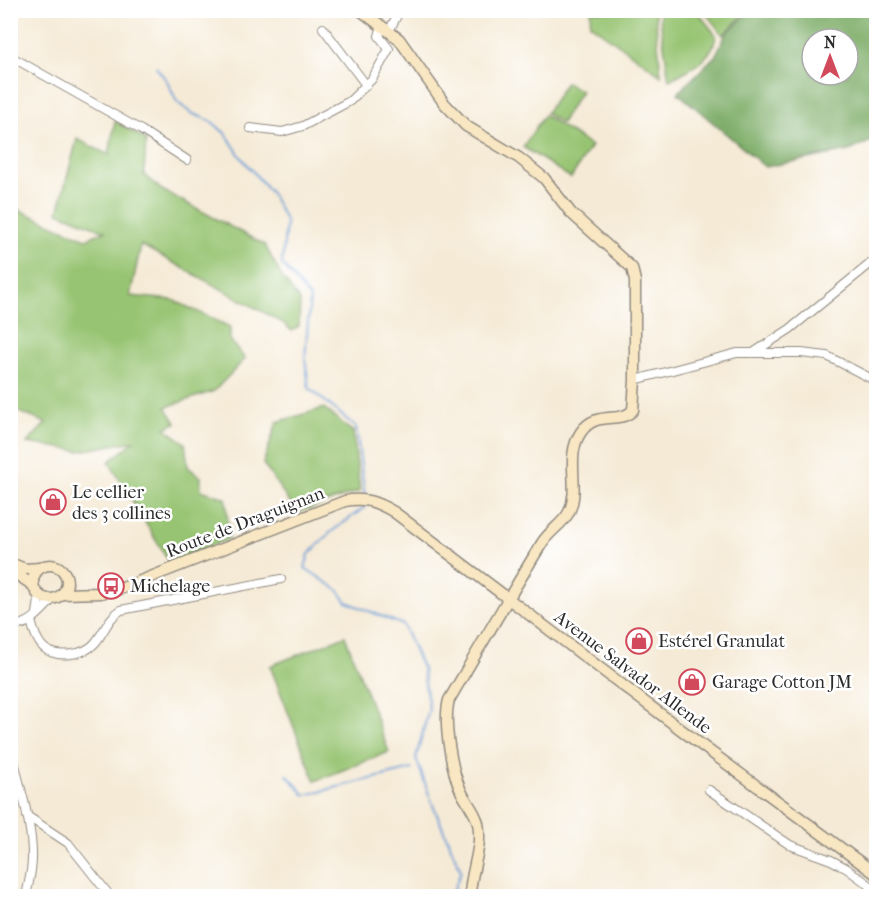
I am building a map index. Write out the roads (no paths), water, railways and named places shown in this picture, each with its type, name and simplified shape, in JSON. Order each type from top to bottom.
[{"type":"main road","points":[[360,10],[385,28],[408,50],[454,115],[478,135],[532,167],[544,178],[571,213],[632,268],[637,293],[634,406],[629,414],[596,420],[580,433],[573,455],[573,489],[569,512],[544,539],[449,700],[447,736],[458,784],[475,813],[480,842],[470,897]]},
{"type":"main road","name":"Route de Draguignan","points":[[58,596],[110,592],[345,501],[365,500]]},
{"type":"main road","name":"Avenue Salvador Allende","points":[[365,500],[394,512],[876,874]]},
{"type":"main road","points":[[10,563],[25,569],[54,566],[63,571],[67,586],[58,596],[44,598],[10,570]]},
{"type":"main road","points":[[35,589],[34,575],[40,568]]},
{"type":"main road","name":"Route de Draguignan","points":[[66,577],[77,584],[99,587],[134,582]]},
{"type":"main road","points":[[515,586],[520,599],[531,615]]},
{"type":"street","points":[[250,128],[282,132],[303,126],[350,101],[381,65],[389,49],[379,36],[400,10]]},
{"type":"street","points":[[323,28],[366,85]]},
{"type":"street","points":[[10,56],[141,130],[187,160]]},
{"type":"street","points":[[752,353],[790,329],[876,259]]},
{"type":"street","points":[[635,380],[737,353],[801,353],[827,356],[876,381]]},
{"type":"street","points":[[35,589],[39,606],[33,618],[42,646],[51,652],[69,654],[94,645],[109,620],[121,609],[280,579]]},
{"type":"street","points":[[10,625],[24,625],[58,596]]},
{"type":"street","points":[[10,740],[27,816],[32,860],[26,897]]},
{"type":"street","points":[[709,790],[790,845],[831,860],[876,890]]},
{"type":"street","points":[[27,816],[68,843],[110,897]]},
{"type":"waterway","points":[[156,67],[167,81],[177,102],[191,113],[211,121],[227,135],[240,156],[271,193],[286,222],[282,264],[310,298],[305,358],[309,388],[356,427],[365,498]]},
{"type":"waterway","points":[[365,503],[365,507],[331,532],[309,554],[305,568],[338,590],[347,602],[403,625],[423,670],[429,709],[416,758],[461,871],[451,896]]},
{"type":"waterway","points":[[287,775],[305,795],[412,769]]},
{"type":"place","name":"Le cellier des 3 collines","points":[[53,502]]},
{"type":"place","name":"Michelage","points":[[111,586]]},
{"type":"place","name":"Estérel Granulat","points":[[639,641]]},
{"type":"place","name":"Garage Cotton JM","points":[[692,682]]}]
